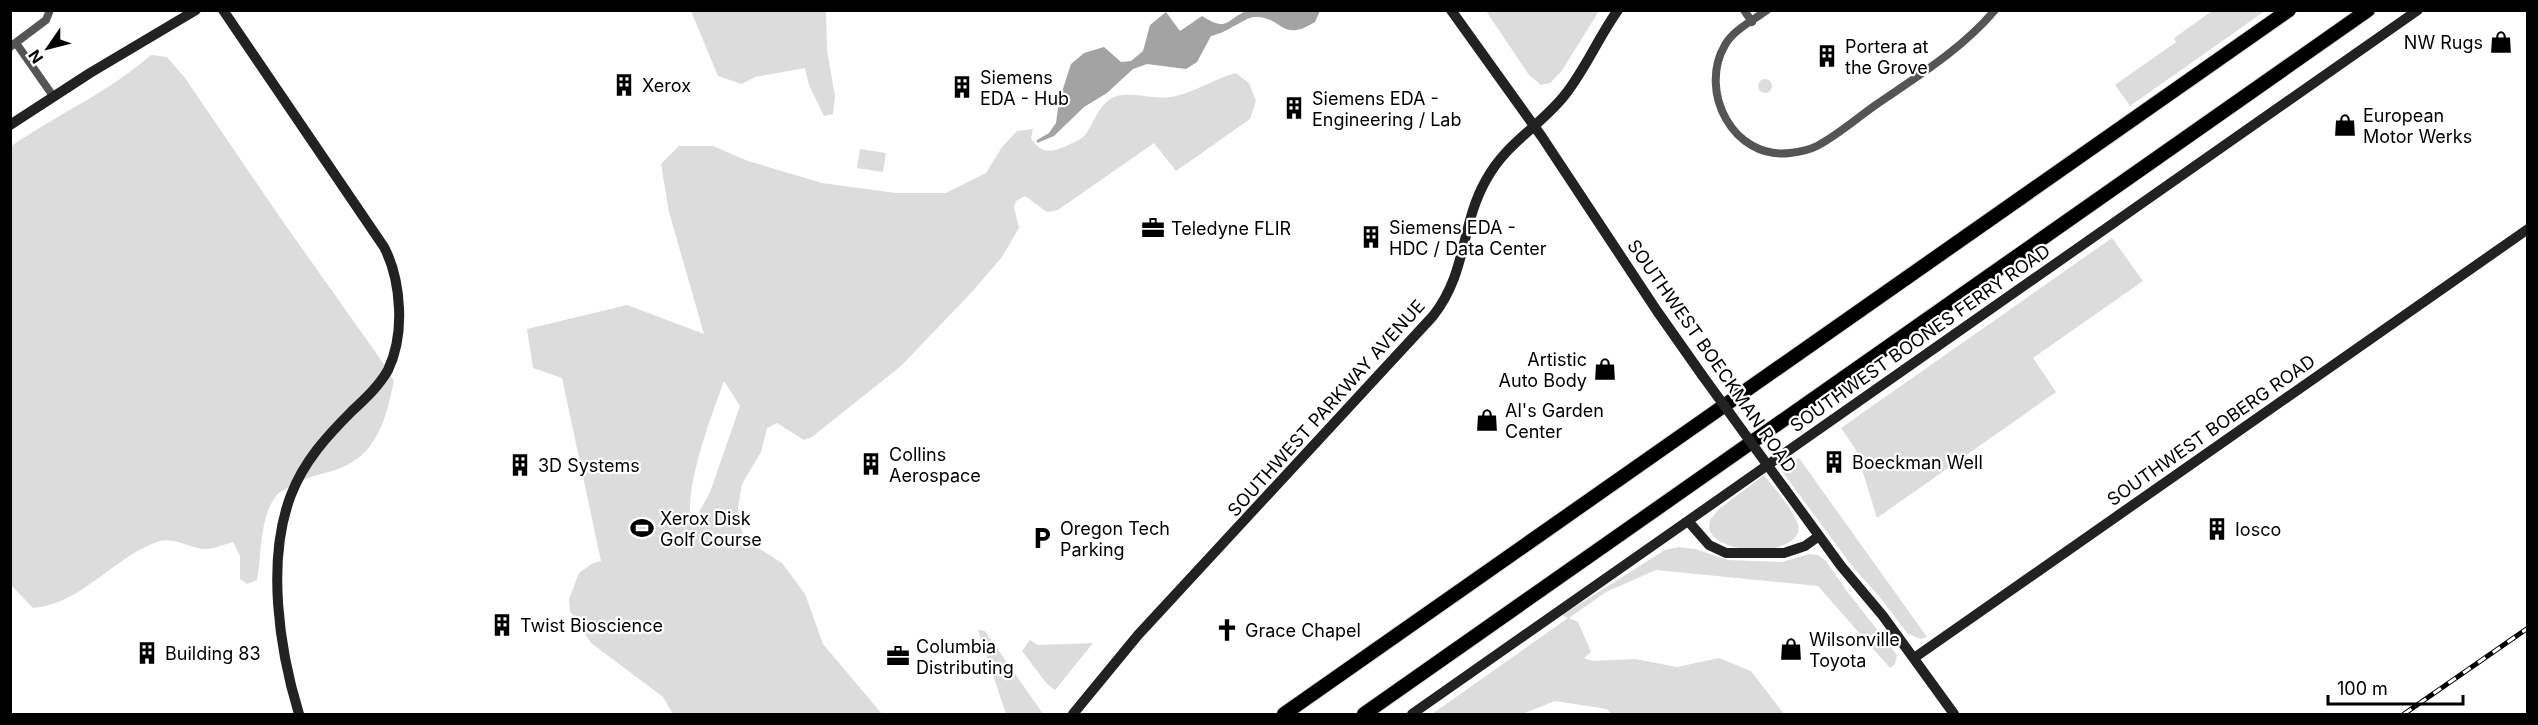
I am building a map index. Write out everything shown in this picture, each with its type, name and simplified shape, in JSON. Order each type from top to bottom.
[{"type":"highway","points":[[1284,714],[2289,10]]},
{"type":"highway","points":[[1364,714],[2368,10]]},
{"type":"street","points":[[50,10],[46,20],[13,45],[53,96]]},
{"type":"street","points":[[10,125],[53,96],[196,10]]},
{"type":"street","points":[[223,10],[384,246],[395,277],[398,302],[398,335],[387,371],[375,388],[316,450],[299,476],[285,511],[277,578],[286,665],[298,714]]},
{"type":"street","name":"SOUTHWEST BOECKMAN ROAD","points":[[1451,10],[1534,125],[1702,375],[1819,536],[1914,658],[1954,714]]},
{"type":"street","name":"SOUTHWEST PARKWAY AVENUE","points":[[1073,714],[1131,642],[1437,311],[1457,274],[1468,227],[1485,181],[1502,155],[1567,93],[1618,10]]},
{"type":"street","points":[[1744,10],[1752,22]]},
{"type":"street","points":[[1767,10],[1758,13],[1752,22],[1729,39],[1721,53],[1714,76],[1717,102],[1726,120],[1744,140],[1765,151],[1789,153],[1810,149],[1943,59],[1978,30],[1995,10]]},
{"type":"street","name":"SOUTHWEST BOONES FERRY ROAD","points":[[1412,714],[2418,10]]},
{"type":"street","name":"SOUTHWEST BOBERG ROAD","points":[[1914,658],[2528,229]]},
{"type":"street","points":[[1688,521],[1709,545],[1726,553],[1784,553],[1805,546],[1819,536]]},
{"type":"shaded area","points":[[1249,10],[1320,11],[1315,22],[1295,30],[1288,30],[1263,18],[1254,17],[1245,20],[1211,36],[1197,62],[1186,69],[1147,64],[1133,69],[1107,93],[1084,107],[1054,136],[1037,143],[1037,140],[1049,133],[1056,123],[1059,101],[1071,64],[1084,53],[1104,47],[1121,62],[1131,61],[1143,51],[1150,25],[1166,12],[1180,31],[1202,16],[1217,24],[1222,24]]},
{"type":"shaded area","points":[[691,11],[826,11],[827,50],[835,96],[833,114],[824,116],[809,85],[805,68],[755,77],[742,84],[718,76]]},
{"type":"shaded area","points":[[1486,11],[1599,11],[1561,72],[1550,83],[1541,85],[1529,75]]},
{"type":"shaded area","points":[[2212,11],[2265,11],[2130,106],[2115,85],[2176,42],[2174,38]]},
{"type":"shaded area","points":[[151,55],[167,57],[185,78],[394,381],[380,429],[367,450],[347,465],[305,479],[276,496],[264,526],[257,580],[247,584],[240,579],[240,556],[233,542],[206,549],[166,540],[128,557],[68,598],[51,605],[33,608],[11,585],[10,147],[100,92]]},
{"type":"shaded area","points":[[1236,73],[1249,83],[1256,101],[1250,119],[1176,171],[1154,143],[1058,210],[1047,212],[1025,196],[1016,201],[1014,207],[1019,228],[1002,257],[901,366],[812,437],[804,440],[777,423],[767,428],[761,452],[742,484],[738,508],[741,529],[747,545],[760,549],[782,563],[805,594],[823,644],[882,714],[673,714],[663,697],[591,643],[570,611],[569,599],[579,573],[593,563],[601,561],[562,378],[533,368],[527,329],[627,305],[704,334],[669,212],[661,164],[679,146],[713,146],[748,161],[822,183],[896,193],[946,193],[986,173],[1002,147],[1017,131],[1033,129],[1031,138],[1039,148],[1049,151],[1059,149],[1084,136],[1100,110],[1112,98],[1124,95],[1171,97]],"holes":[[[724,381],[740,406],[710,492],[691,527],[691,492],[695,473]]]},
{"type":"shaded area","points":[[1762,79],[1768,79],[1772,86],[1768,93],[1762,93],[1758,89],[1758,83]]},
{"type":"shaded area","points":[[860,149],[886,153],[883,172],[857,168]]},
{"type":"shaded area","points":[[2112,238],[2143,281],[2033,358],[2056,392],[1877,518],[1856,450],[1841,428]]},
{"type":"shaded area","points":[[1799,458],[1927,637],[1921,639],[1908,634],[1852,566],[1781,470]]},
{"type":"shaded area","points":[[1764,475],[1792,512],[1798,525],[1797,535],[1789,543],[1776,548],[1760,550],[1728,545],[1716,538],[1709,529],[1710,520],[1719,509]]},
{"type":"shaded area","points":[[1678,547],[1695,549],[1728,560],[1782,562],[1809,554],[1818,555],[1826,561],[1897,655],[1895,664],[1890,668],[1818,586],[1656,570],[1606,592],[1569,618],[1578,622],[1591,652],[1584,658],[1592,661],[1635,659],[1677,667],[1719,658],[1751,671],[1784,714],[1611,714],[1607,709],[1555,701],[1522,714],[1432,714],[1568,618],[1562,615],[1665,550]]},
{"type":"shaded area","points":[[978,630],[985,631],[1043,714],[1006,714]]},
{"type":"shaded area","points":[[1030,640],[1038,645],[1093,643],[1055,690],[1047,684],[1022,651]]},
{"type":"railway","points":[[2404,714],[2528,628]]},
{"type":"place","name":"NW Rugs","points":[[2501,42]]},
{"type":"place","name":"Portera at the Grove","points":[[1827,56]]},
{"type":"place","name":"Xerox","points":[[624,85]]},
{"type":"place","name":"Siemens EDA - Hub","points":[[962,87]]},
{"type":"place","name":"Siemens EDA - Engineering / Lab","points":[[1294,108]]},
{"type":"place","name":"European Motor Werks","points":[[2345,125]]},
{"type":"place","name":"Teledyne FLIR","points":[[1153,228]]},
{"type":"place","name":"Siemens EDA - HDC / Data Center","points":[[1371,237]]},
{"type":"place","name":"Artistic Auto Body","points":[[1605,369]]},
{"type":"place","name":"Al's Garden Center","points":[[1487,420]]},
{"type":"place","name":"Boeckman Well","points":[[1834,462]]},
{"type":"place","name":"Collins Aerospace","points":[[871,464]]},
{"type":"place","name":"3D Systems","points":[[520,465]]},
{"type":"place","name":"Xerox Disk Golf Course","points":[[642,528]]},
{"type":"place","name":"Iosco","points":[[2217,529]]},
{"type":"place","name":"Oregon Tech Parking","points":[[1042,538]]},
{"type":"place","name":"Twist Bioscience","points":[[502,625]]},
{"type":"place","name":"Grace Chapel","points":[[1227,630]]},
{"type":"place","name":"Wilsonville Toyota","points":[[1791,649]]},
{"type":"place","name":"Building 83","points":[[147,653]]},
{"type":"place","name":"Columbia Distributing","points":[[898,656]]}]
